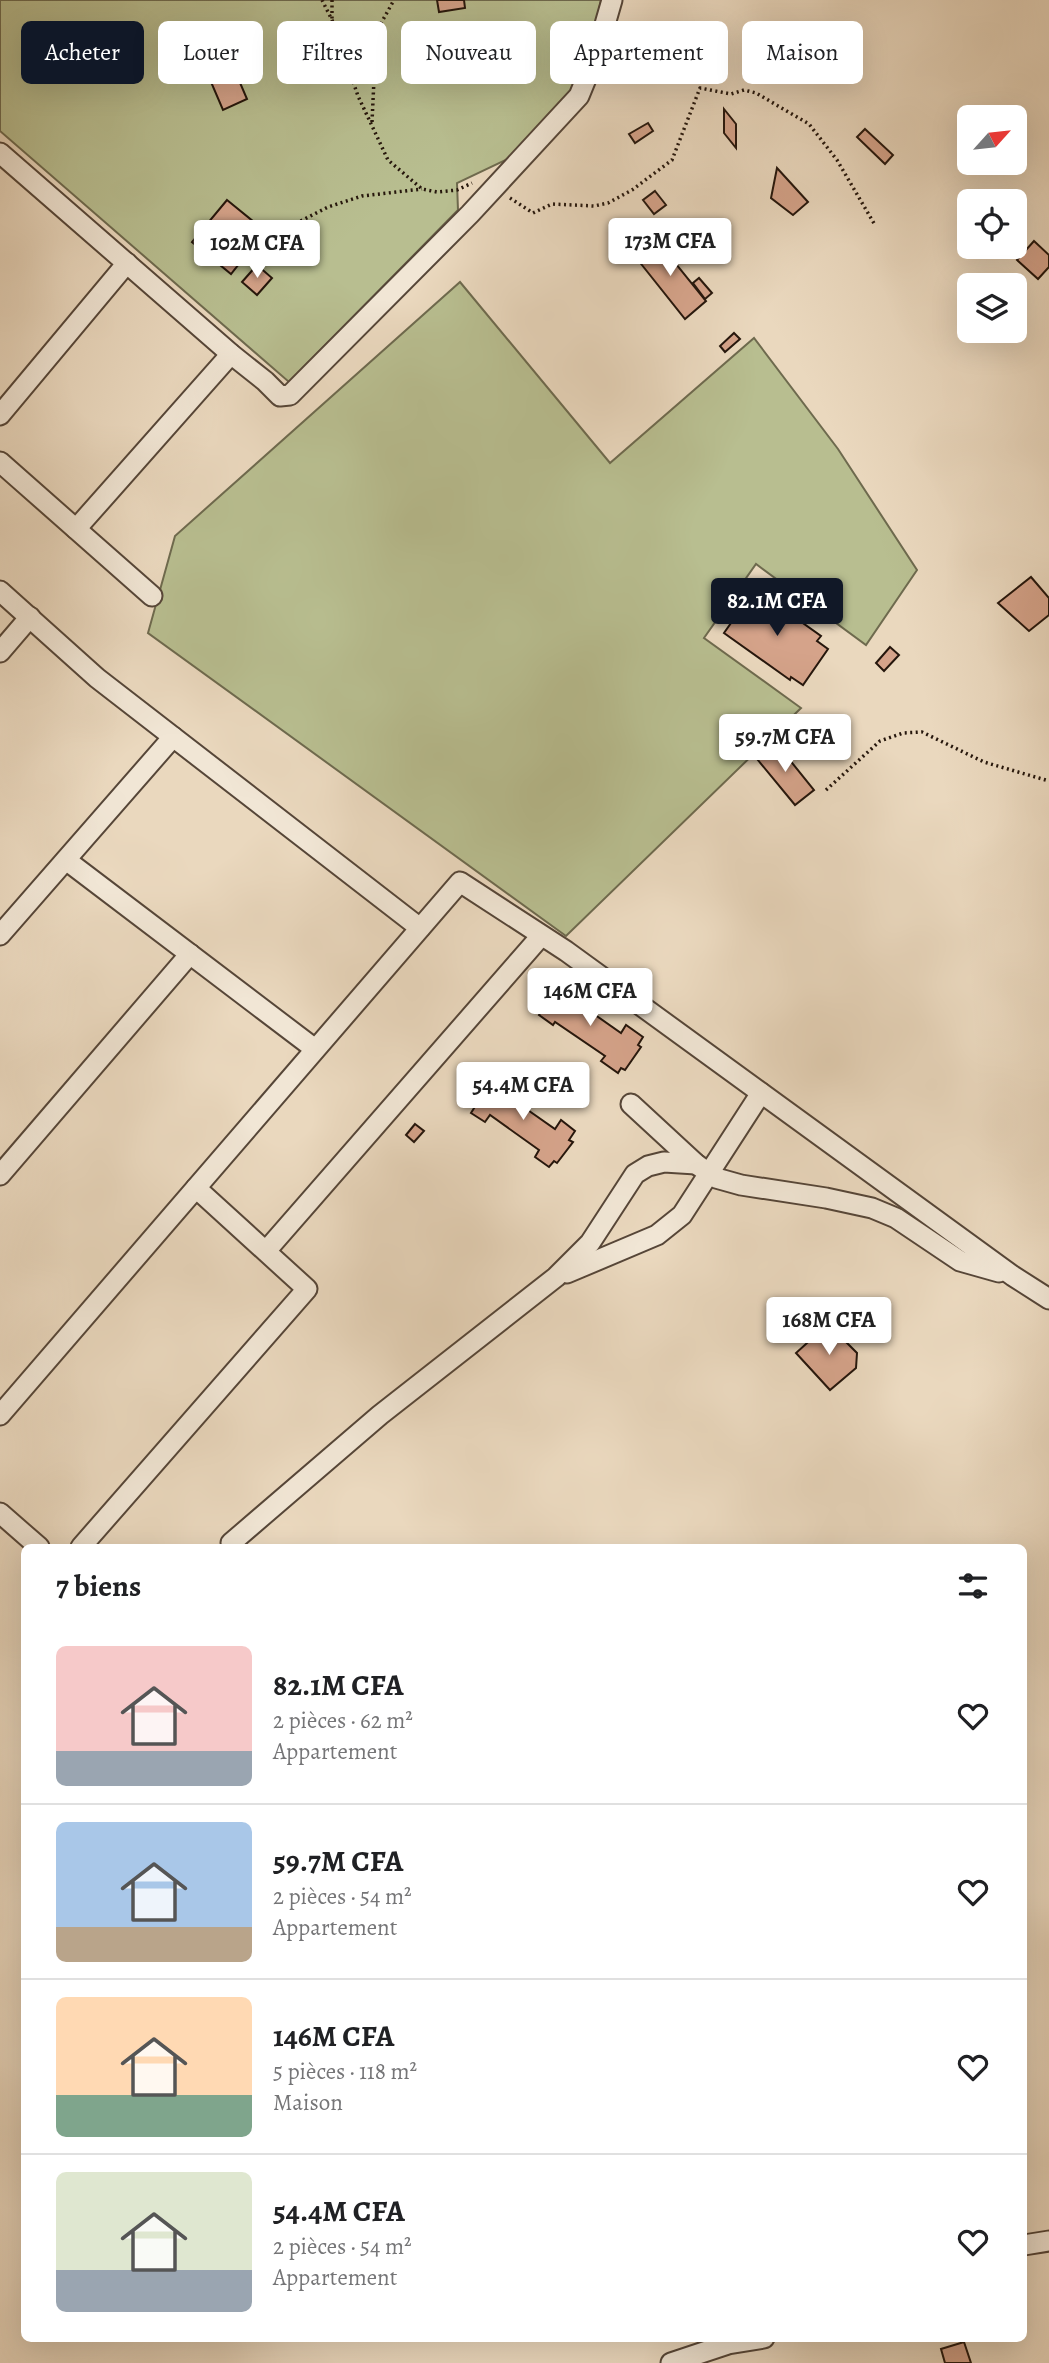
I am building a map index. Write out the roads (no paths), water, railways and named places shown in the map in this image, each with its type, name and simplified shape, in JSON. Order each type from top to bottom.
[{"type":"street","points":[[3,162],[127,263],[280,396],[290,396],[487,183],[579,96],[597,52],[612,0]]},
{"type":"street","points":[[0,415],[127,263]]},
{"type":"street","points":[[76,529],[231,354]]},
{"type":"street","points":[[0,462],[152,596]]},
{"type":"street","points":[[0,591],[97,678],[420,928]]},
{"type":"street","points":[[0,652],[30,617]]},
{"type":"street","points":[[0,935],[173,737]]},
{"type":"street","points":[[66,860],[316,1049]]},
{"type":"street","points":[[0,1415],[460,882],[566,951],[1013,1276],[1049,1299]]},
{"type":"street","points":[[266,1251],[541,936]]},
{"type":"street","points":[[0,1175],[190,954]]},
{"type":"street","points":[[556,1277],[657,1235],[682,1215],[702,1169],[761,1093]]},
{"type":"street","points":[[631,1104],[702,1169],[716,1178],[741,1185],[872,1208],[896,1218],[960,1261],[1013,1276]]},
{"type":"street","points":[[231,1543],[380,1415],[556,1277],[590,1243],[635,1174],[648,1166],[664,1162],[702,1169]]},
{"type":"street","points":[[85,1544],[307,1289],[196,1188]]},
{"type":"street","points":[[0,1513],[36,1544]]},
{"type":"street","points":[[1027,2245],[1049,2241]]},
{"type":"street","points":[[671,2363],[740,2342]]}]
